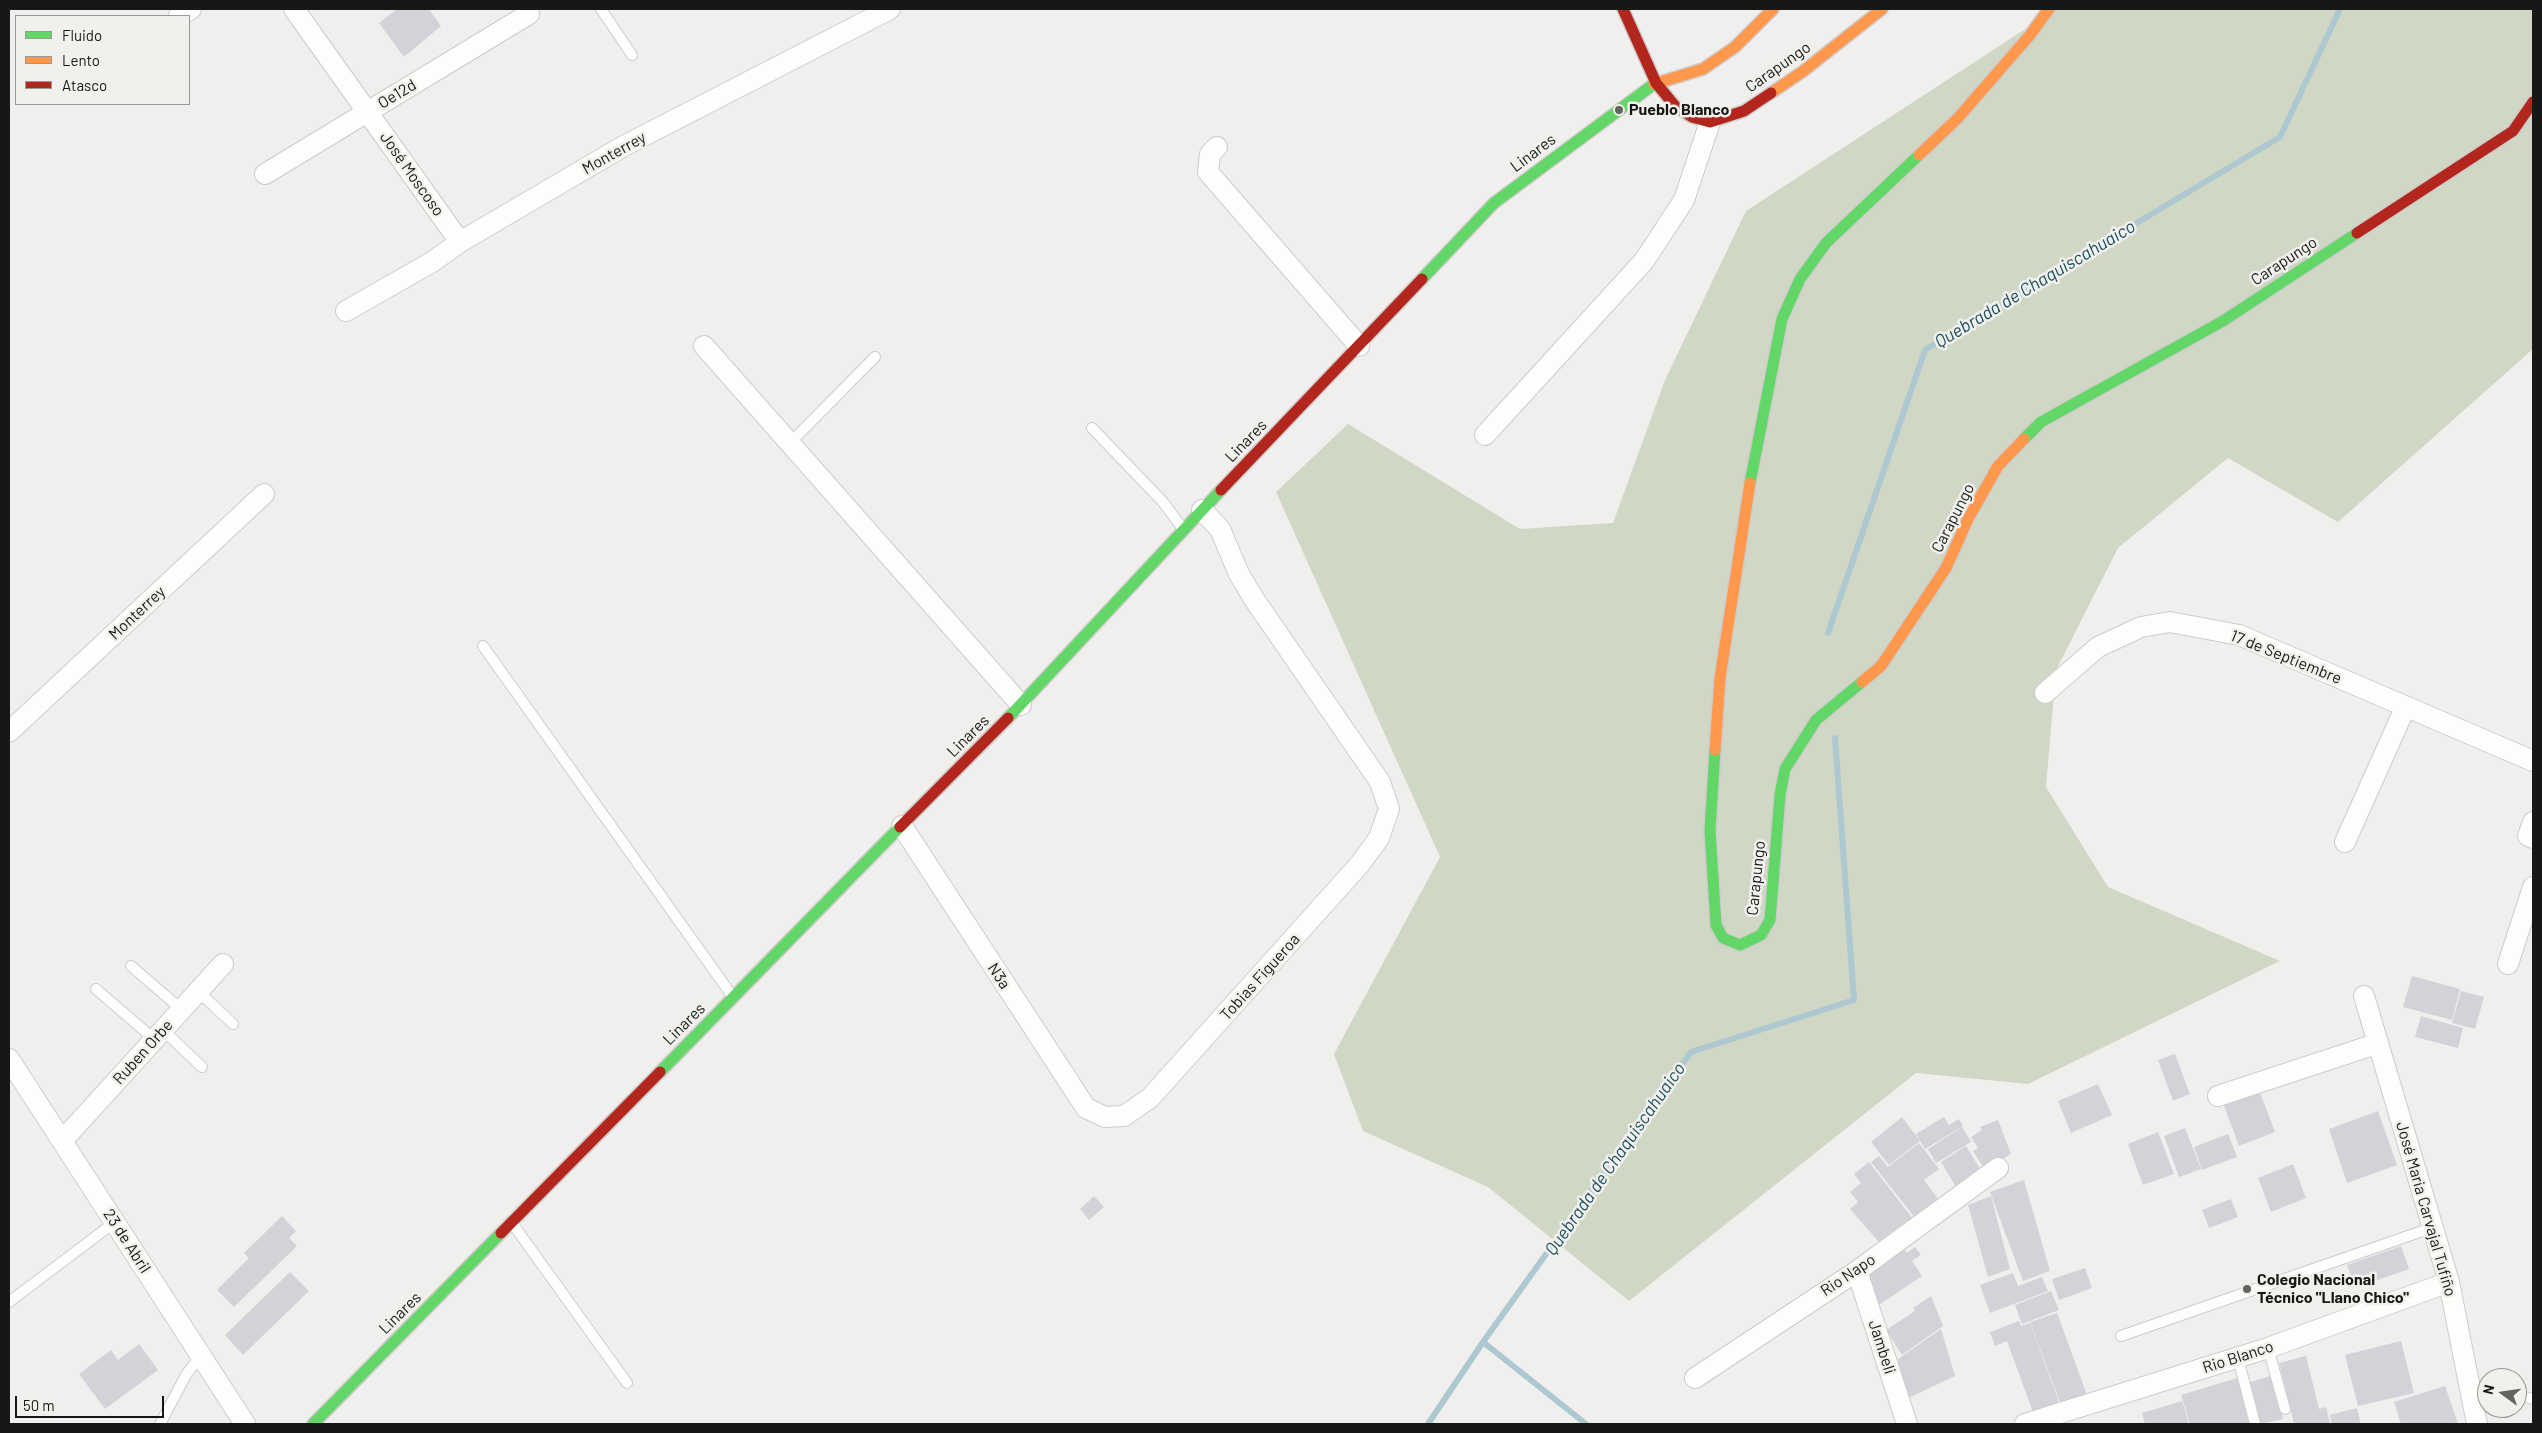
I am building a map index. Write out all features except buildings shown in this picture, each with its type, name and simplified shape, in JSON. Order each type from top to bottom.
[{"type":"street","name":"José Moscoso","points":[[294,9],[460,242]]},
{"type":"street","name":"Monterrey","points":[[346,311],[432,262],[460,242],[622,147],[890,9]]},
{"type":"street","points":[[1485,435],[1644,261],[1684,200],[1710,122],[1692,117],[1675,106],[1656,83],[1623,9]]},
{"type":"street","name":"Linares","points":[[313,1424],[1021,705],[1183,530],[1494,203],[1656,83],[1703,69],[1734,47],[1773,9]]},
{"type":"street","name":"Carapungo","points":[[1710,122],[1744,111],[1802,72],[1882,9]]},
{"type":"street","name":"Carapungo","points":[[2049,9],[2030,35],[1958,118],[1826,244],[1800,280],[1782,319],[1760,423],[1730,603],[1720,678],[1715,744],[1710,831],[1716,926],[1723,938],[1740,945],[1761,935],[1770,920],[1780,795],[1785,768],[1816,720],[1881,666],[1946,568],[1968,519],[1998,466],[2041,422],[2223,321],[2513,131],[2533,102]]},
{"type":"street","name":"Oe12d","points":[[266,174],[529,14]]},
{"type":"street","points":[[1216,147],[1210,154],[1208,172],[1359,346]]},
{"type":"street","points":[[704,346],[1021,705]]},
{"type":"street","name":"Monterrey","points":[[9,732],[264,494]]},
{"type":"street","name":"Tobias Figueroa","points":[[1105,1118],[1124,1116],[1150,1098],[1210,1033],[1360,864],[1379,838],[1389,809],[1380,782],[1254,599],[1239,574],[1220,530],[1202,510]]},
{"type":"street","name":"17 de Septiembre","points":[[2045,693],[2098,646],[2141,627],[2170,622],[2239,635],[2405,708],[2533,761]]},
{"type":"street","points":[[2345,842],[2405,708]]},
{"type":"street","points":[[2533,822],[2528,836],[2533,838]]},
{"type":"street","name":"N3a","points":[[902,826],[1067,1081],[1086,1108],[1105,1118]]},
{"type":"street","points":[[2508,964],[2533,887]]},
{"type":"street","name":"Ruben Orbe","points":[[62,1140],[223,964]]},
{"type":"street","name":"José Maria Carvajal Tufiño","points":[[2364,996],[2376,1044],[2434,1227],[2477,1383]]},
{"type":"street","points":[[2218,1096],[2376,1044]]},
{"type":"street","name":"23 de Abril","points":[[9,1059],[245,1424]]},
{"type":"street","name":"Rio Napo","points":[[1695,1378],[1856,1271],[1998,1168]]},
{"type":"street","name":"Jambeli","points":[[1856,1271],[1906,1424]]},
{"type":"street","name":"Rio Blanco","points":[[2025,1424],[2268,1348],[2449,1282]]},
{"type":"lane","points":[[601,9],[632,55]]},
{"type":"lane","points":[[790,443],[875,357]]},
{"type":"lane","points":[[1092,428],[1162,502],[1183,530]]},
{"type":"lane","points":[[483,646],[733,998]]},
{"type":"lane","points":[[131,966],[181,1010]]},
{"type":"lane","points":[[96,989],[202,1067]]},
{"type":"lane","points":[[198,991],[233,1024]]},
{"type":"lane","points":[[9,1302],[115,1222]]},
{"type":"lane","points":[[511,1223],[627,1383]]},
{"type":"lane","points":[[2121,1336],[2434,1227]]},
{"type":"lane","points":[[2268,1348],[2284,1409]]},
{"type":"lane","points":[[160,1424],[186,1375],[200,1355]]},
{"type":"lane","points":[[2238,1358],[2254,1424]]},
{"type":"green space","points":[[2056,9],[2533,9],[2533,349],[2338,522],[2228,458],[2118,548],[2056,670],[2046,787],[2108,887],[2280,961],[2028,1084],[1916,1073],[1629,1301],[1488,1187],[1363,1131],[1334,1054],[1440,857],[1276,492],[1348,424],[1520,529],[1613,523],[1665,380],[1746,211]]},
{"type":"waterway","name":"Quebrada de Chaquiscahuaico","points":[[1828,633],[1925,350],[2280,137],[2340,9]]},
{"type":"waterway","name":"Quebrada de Chaquiscahuaico","points":[[1428,1424],[1483,1342],[1691,1052],[1854,1000],[1835,738]]},
{"type":"waterway","points":[[1483,1342],[1586,1424]]},
{"type":"traffic: fast","points":[[1422,279],[1494,203],[1654,84]]},
{"type":"traffic: fast","points":[[1750,483],[1782,319],[1800,279],[1826,243],[1919,155]]},
{"type":"traffic: fast","points":[[2024,439],[2041,422],[2223,321],[2357,233]]},
{"type":"traffic: fast","points":[[1008,718],[1221,490]]},
{"type":"traffic: fast","points":[[1715,750],[1710,831],[1716,925],[1723,938],[1740,945],[1761,935],[1770,920],[1780,795],[1785,769],[1816,720],[1862,682]]},
{"type":"traffic: fast","points":[[660,1072],[900,827]]},
{"type":"traffic: fast","points":[[313,1424],[501,1233]]},
{"type":"traffic: slow","points":[[1654,84],[1703,69],[1735,47],[1773,9]]},
{"type":"traffic: slow","points":[[1771,93],[1802,72],[1882,9]]},
{"type":"traffic: slow","points":[[1919,155],[1958,118],[2030,35],[2049,9]]},
{"type":"traffic: slow","points":[[1862,682],[1881,666],[1946,568],[1968,519],[1998,466],[2024,439]]},
{"type":"traffic: slow","points":[[1715,750],[1720,678],[1750,483]]},
{"type":"traffic: jam","points":[[1623,9],[1656,83],[1675,106],[1692,117],[1710,122],[1744,111],[1771,93]]},
{"type":"traffic: jam","points":[[2357,233],[2513,131],[2533,102]]},
{"type":"traffic: jam","points":[[1221,490],[1422,279]]},
{"type":"traffic: jam","points":[[900,827],[1008,718]]},
{"type":"traffic: jam","points":[[501,1233],[660,1072]]},
{"type":"place","name":"Pueblo Blanco","points":[[1619,110]]},
{"type":"place","name":"Colegio Nacional Técnico \"Llano Chico\"","points":[[2247,1289]]}]
